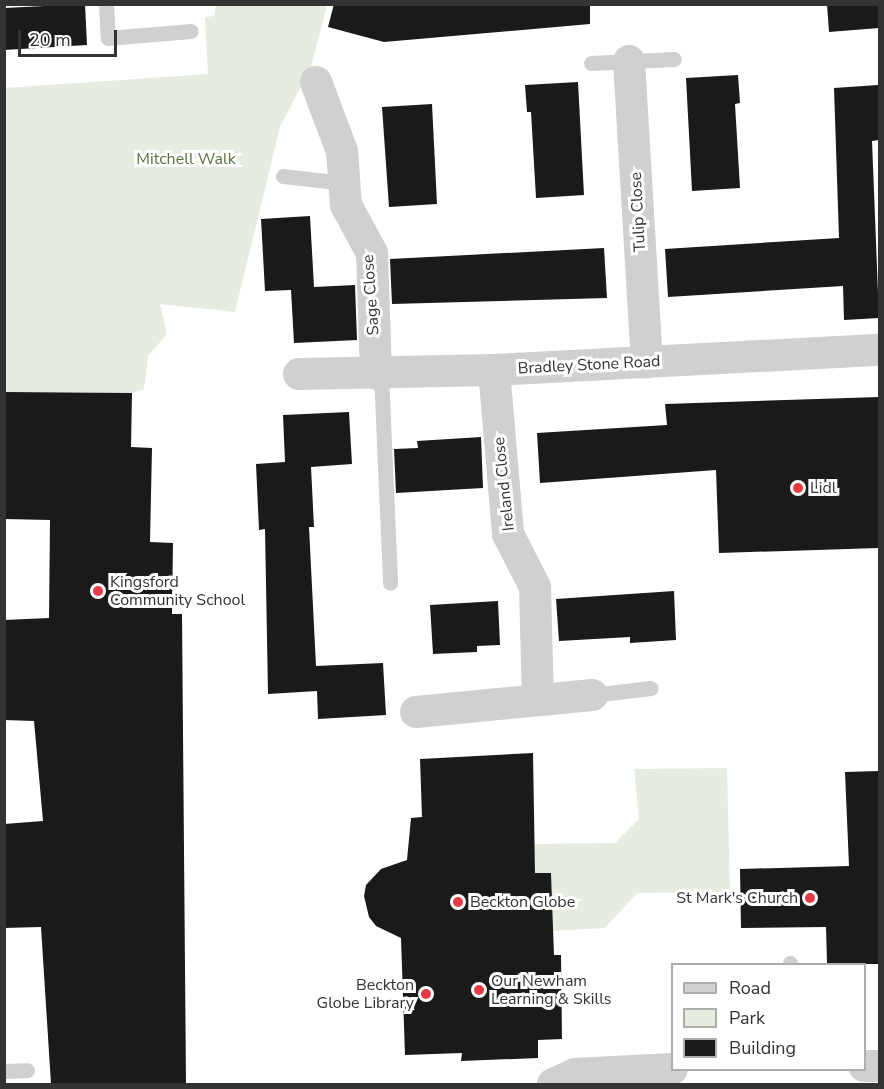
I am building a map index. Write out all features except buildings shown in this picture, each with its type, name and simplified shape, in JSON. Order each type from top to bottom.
[{"type":"street","name":"Tulip Close","points":[[629,61],[646,362]]},
{"type":"street","name":"Sage Close","points":[[316,82],[342,151],[346,205],[372,253],[379,374]]},
{"type":"street","name":"Bradley Stone Road","points":[[299,374],[494,370],[879,350]]},
{"type":"street","name":"Ireland Close","points":[[494,370],[508,534],[535,587],[538,699]]},
{"type":"street","points":[[416,712],[592,695]]},
{"type":"street","points":[[553,1084],[575,1074],[671,1069]]},
{"type":"lane","points":[[106,4],[108,38],[192,32]]},
{"type":"lane","points":[[591,63],[674,59]]},
{"type":"lane","points":[[283,176],[344,183]]},
{"type":"lane","points":[[379,374],[390,583]]},
{"type":"lane","points":[[592,695],[651,688]]},
{"type":"lane","points":[[4,1071],[27,1070]]},
{"type":"green space","name":"Mitchell Walk","points":[[216,5],[327,5],[311,67],[280,127],[235,312],[160,304],[167,334],[148,356],[144,389],[132,393],[5,392],[5,88],[208,74],[205,17],[214,16]]},
{"type":"green space","points":[[727,768],[730,892],[637,893],[605,928],[553,931],[551,873],[535,873],[534,844],[615,843],[639,819],[634,769]]},
{"type":"place","name":"Lidl","points":[[798,488]]},
{"type":"place","name":"Kingsford Community School","points":[[98,591]]},
{"type":"place","name":"St Mark's Church","points":[[810,898]]},
{"type":"place","name":"Beckton Globe","points":[[458,902]]},
{"type":"place","name":"Our Newham Learning & Skills","points":[[479,990]]},
{"type":"place","name":"Beckton Globe Library","points":[[426,994]]}]
